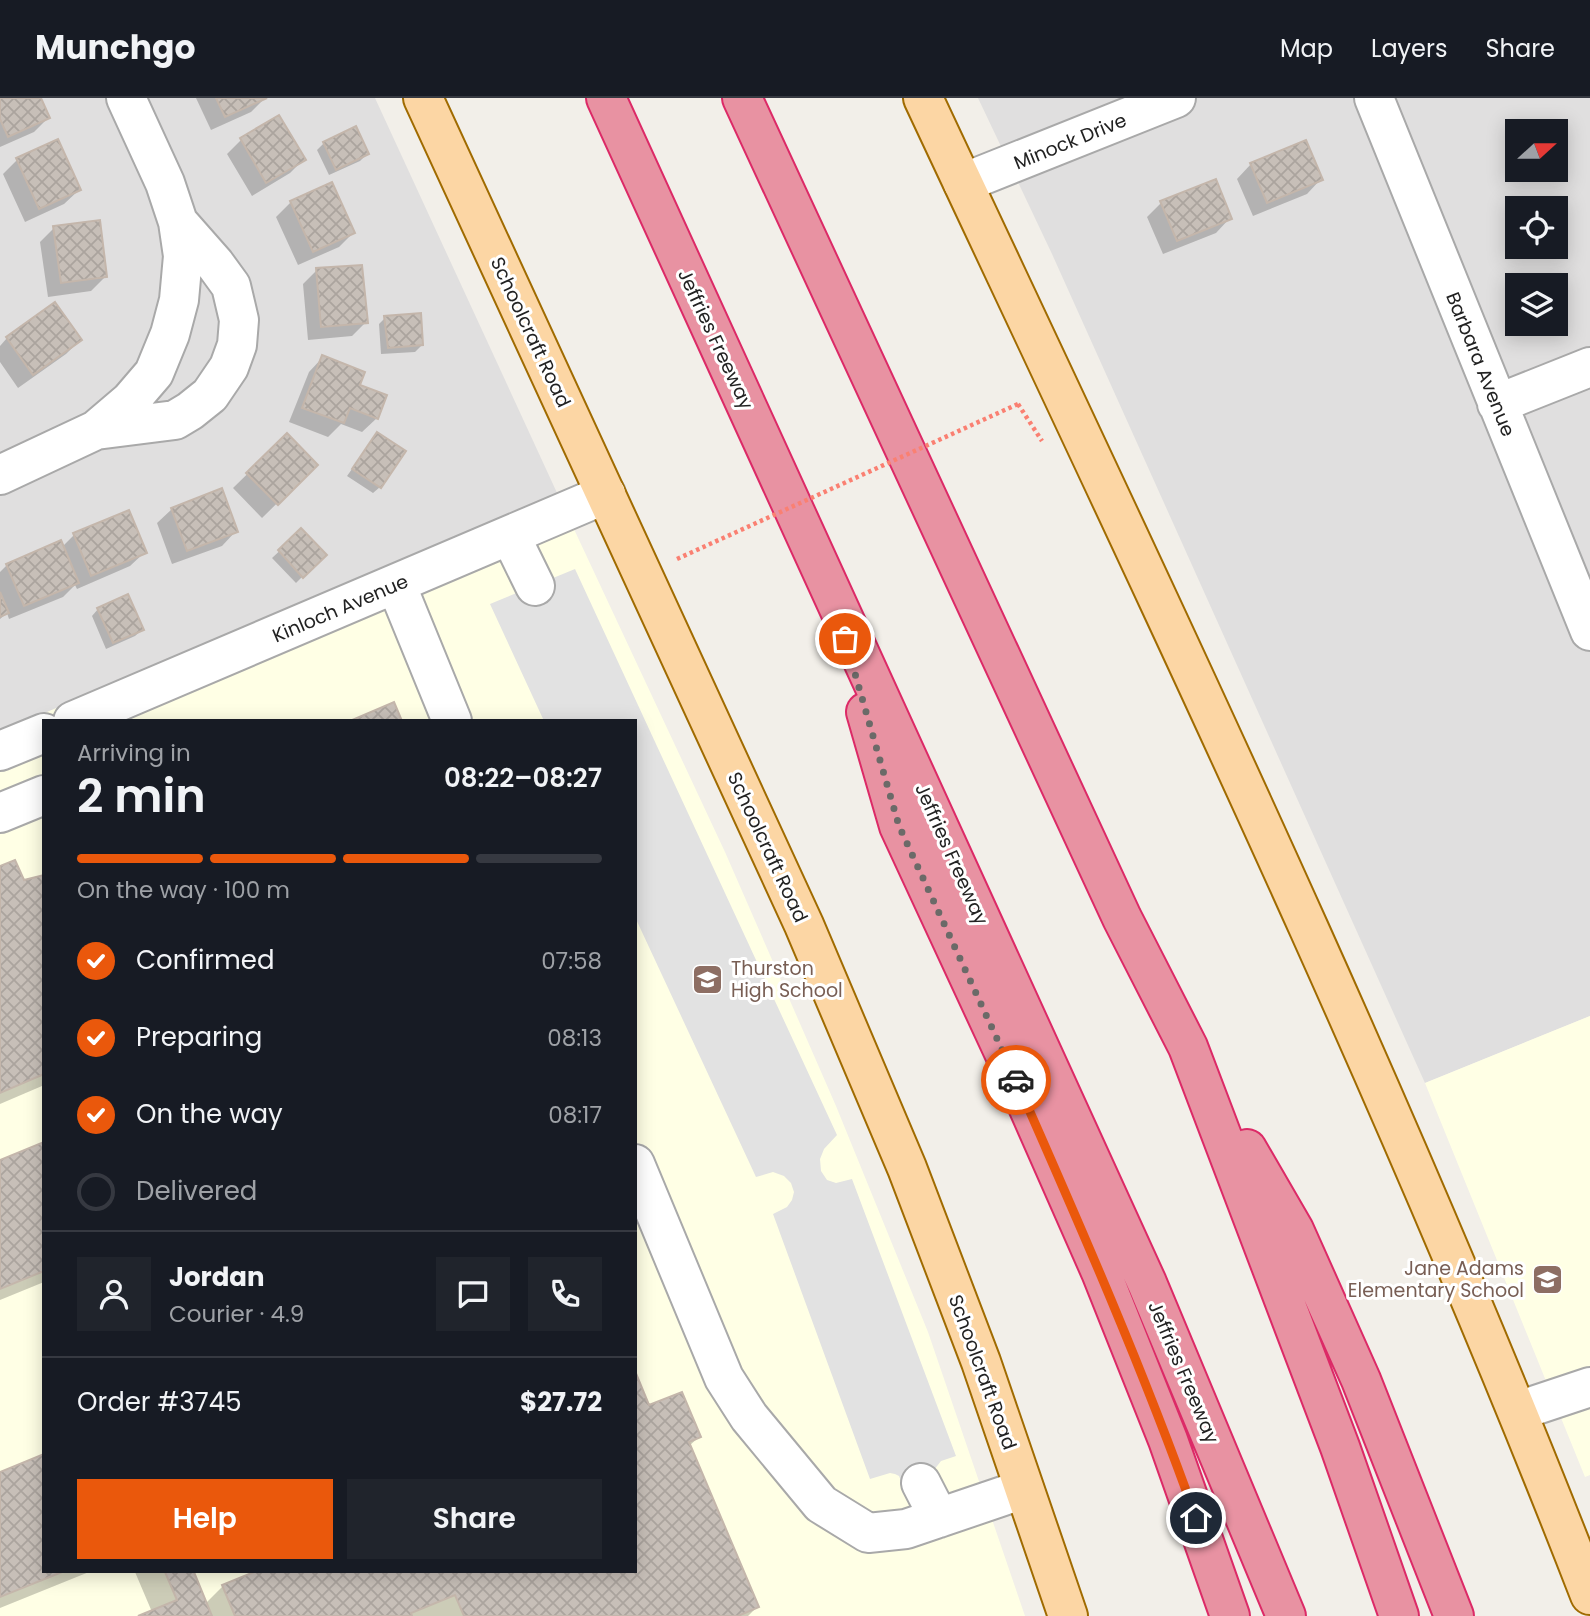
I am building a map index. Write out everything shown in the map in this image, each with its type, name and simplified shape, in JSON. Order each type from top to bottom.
[{"type":"highway","name":"Jeffries Freeway","points":[[606,98],[1147,1283],[1286,1616]]},
{"type":"highway","points":[[742,98],[1116,906],[1188,1047],[1294,1230],[1361,1380],[1454,1616]]},
{"type":"highway","points":[[830,585],[899,826],[1008,1061],[1101,1272],[1168,1440],[1230,1616]]},
{"type":"highway","points":[[1188,1047],[1340,1447],[1399,1616]]},
{"type":"main road","name":"Schoolcraft Road","points":[[423,98],[804,925],[907,1168],[981,1362],[1068,1616]]},
{"type":"main road","points":[[923,98],[1079,427],[1415,1166],[1518,1411],[1590,1595]]},
{"type":"street","points":[[0,475],[96,430],[130,401],[154,373],[170,334],[179,300],[183,256],[178,222],[165,183],[126,98]]},
{"type":"street","name":"Minock Drive","points":[[963,183],[1176,98]]},
{"type":"street","name":"Barbara Avenue","points":[[1374,98],[1590,631]]},
{"type":"street","points":[[96,430],[174,420],[210,395],[229,367],[237,345],[239,320],[231,286],[178,222]]},
{"type":"street","points":[[1497,404],[1590,367]]},
{"type":"street","name":"Kinloch Avenue","points":[[78,719],[606,494]]},
{"type":"street","points":[[510,536],[535,586]]},
{"type":"street","points":[[396,584],[451,719]]},
{"type":"street","points":[[0,751],[42,734]]},
{"type":"street","points":[[0,813],[42,796]]},
{"type":"street","points":[[637,1169],[724,1378],[749,1417],[821,1504],[867,1533],[906,1530],[1024,1489]]},
{"type":"street","points":[[1518,1411],[1590,1387]]},
{"type":"street","points":[[921,1483],[939,1518]]},
{"type":"path","points":[[677,559],[1018,404]]},
{"type":"shaded area","points":[[0,98],[375,98],[558,495],[0,732]]},
{"type":"shaded area","points":[[978,98],[1590,98],[1590,1016],[1425,1083],[1052,254]]},
{"type":"shaded area","name":"Thurston High School","points":[[558,495],[725,852],[836,1106],[928,1332],[1025,1616],[0,1616],[0,732]]},
{"type":"shaded area","points":[[575,569],[837,1135],[824,1149],[820,1159],[821,1171],[827,1180],[836,1183],[852,1179],[956,1456],[941,1461],[934,1470],[904,1488],[899,1476],[895,1474],[870,1479],[773,1214],[787,1207],[792,1200],[794,1192],[791,1183],[784,1176],[773,1172],[756,1177],[637,921],[637,719],[543,719],[490,604]]},
{"type":"shaded area","name":"Jane Adams Elementary School","points":[[1590,1016],[1590,1475],[1585,1477],[1425,1083]]},
{"type":"building","points":[[0,98],[41,98],[50,118],[8,137],[0,119]]},
{"type":"building","points":[[216,98],[267,98],[225,117]]},
{"type":"building","points":[[279,115],[306,160],[266,183],[240,138]]},
{"type":"building","points":[[356,126],[369,154],[336,170],[323,142]]},
{"type":"building","points":[[58,139],[81,190],[39,209],[16,158]]},
{"type":"building","points":[[1306,140],[1323,180],[1267,203],[1250,163]]},
{"type":"building","points":[[1216,179],[1232,219],[1177,241],[1160,201]]},
{"type":"building","points":[[332,182],[355,233],[313,252],[290,201]]},
{"type":"building","points":[[100,220],[107,277],[61,283],[53,226]]},
{"type":"building","points":[[362,265],[368,323],[321,327],[316,268]]},
{"type":"building","points":[[55,302],[82,340],[33,375],[6,337]]},
{"type":"building","points":[[421,313],[423,345],[388,348],[384,316]]},
{"type":"building","points":[[322,355],[365,372],[360,385],[387,395],[378,419],[350,408],[344,423],[302,408]]},
{"type":"building","points":[[377,432],[406,451],[381,488],[352,469]]},
{"type":"building","points":[[287,433],[318,465],[278,505],[246,473]]},
{"type":"building","points":[[222,488],[238,532],[187,551],[171,508]]},
{"type":"building","points":[[129,510],[147,553],[91,576],[73,533]]},
{"type":"building","points":[[301,528],[327,555],[303,578],[278,550]]},
{"type":"building","points":[[61,540],[79,583],[24,606],[6,564]]},
{"type":"building","points":[[0,592],[9,613],[0,617]]},
{"type":"building","points":[[128,594],[144,630],[113,643],[97,608]]},
{"type":"building","points":[[394,702],[401,719],[355,719]]},
{"type":"building","points":[[15,860],[24,880],[42,876],[42,1075],[0,1093],[0,866]]},
{"type":"building","points":[[42,1143],[42,1272],[0,1289],[0,1160]]},
{"type":"building","points":[[637,1376],[649,1405],[682,1392],[701,1437],[689,1442],[759,1607],[738,1616],[464,1616],[455,1595],[411,1613],[412,1616],[235,1616],[222,1585],[252,1573],[637,1573]]},
{"type":"building","points":[[42,1455],[42,1573],[60,1573],[0,1597],[0,1472]]},
{"type":"building","points":[[165,1573],[194,1573],[212,1616],[138,1616],[177,1600]]},
{"type":"way so far","points":[[845,639],[899,826],[1016,1080]]},
{"type":"place","name":"Thurston High School","points":[[708,979]]},
{"type":"place","name":"Jane Adams Elementary School","points":[[1547,1279]]},
{"type":"route","points":[[1016,1080],[1101,1272],[1196,1518]]}]
